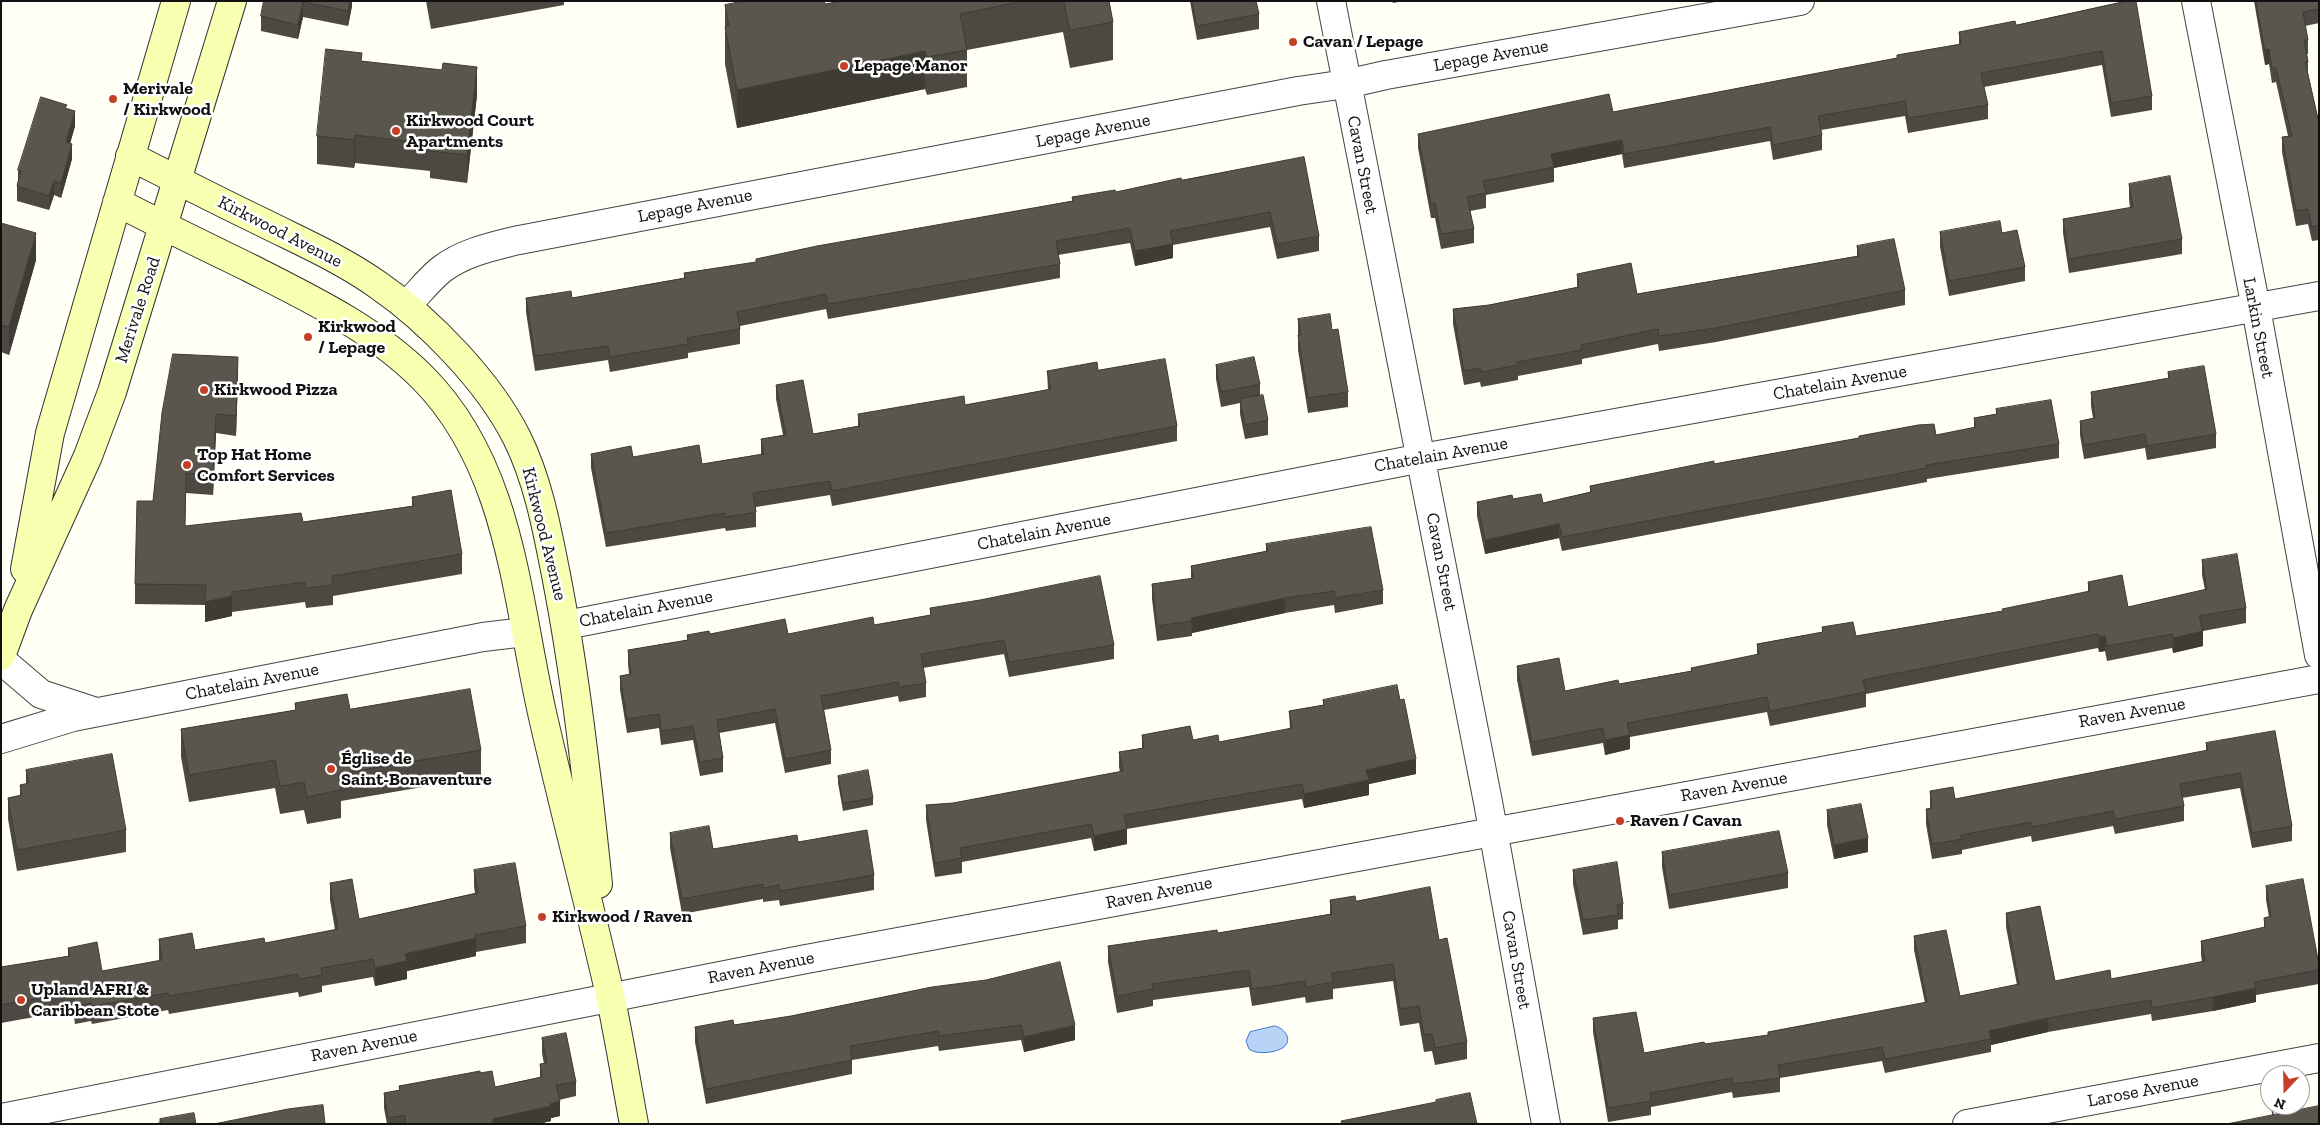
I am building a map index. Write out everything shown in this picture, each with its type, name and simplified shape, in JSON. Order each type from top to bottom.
[{"type":"main road","name":"Merivale Road","points":[[18,610],[50,433],[176,1]]},
{"type":"main road","name":"Merivale Road","points":[[1,656],[18,610],[88,456],[112,392],[232,1]]},
{"type":"main road","name":"Kirkwood Avenue","points":[[130,156],[356,270],[406,306],[428,324],[474,377],[517,437],[530,467],[546,524],[566,625],[579,707],[610,997]]},
{"type":"main road","name":"Kirkwood Avenue","points":[[117,202],[319,303],[355,324],[406,362],[446,404],[462,427],[480,460],[501,514],[525,632],[610,997],[634,1124]]},
{"type":"street","name":"Cavan Street","points":[[1331,1],[1422,458],[1493,831],[1546,1124]]},
{"type":"street","name":"Lepage Avenue","points":[[406,306],[441,270],[470,254],[491,246],[1289,93],[1800,1]]},
{"type":"street","name":"Larkin Street","points":[[2196,1],[2256,308],[2319,655]]},
{"type":"street","name":"Chatelain Avenue","points":[[566,625],[1422,458],[2319,296]]},
{"type":"street","name":"Chatelain Avenue","points":[[1,739],[47,724],[98,713],[483,637],[525,632]]},
{"type":"street","name":"Chatelain Avenue","points":[[1,660],[40,694],[98,713]]},
{"type":"street","name":"Raven Avenue","points":[[1,1118],[610,997],[1493,831],[2319,679]]},
{"type":"street","name":"Larose Avenue","points":[[2294,1065],[2319,1058]]},
{"type":"street","name":"Larose Avenue","points":[[1967,1124],[2260,1073]]},
{"type":"water","points":[[1275,1026],[1286,1034],[1288,1041],[1284,1047],[1276,1051],[1266,1052],[1256,1052],[1249,1049],[1246,1041],[1250,1032]]},
{"type":"building","points":[[264,1],[350,1],[348,11],[303,2],[298,25],[261,16]]},
{"type":"building","points":[[744,1],[824,1],[825,4],[842,1],[1024,1],[960,14],[967,50],[927,57],[925,51],[737,90],[725,27],[729,25],[725,5]]},
{"type":"building","points":[[1064,1],[1109,1],[1113,22],[1070,30]]},
{"type":"building","points":[[1192,1],[1256,1],[1259,14],[1197,26]]},
{"type":"building","points":[[2127,1],[2136,1],[2152,96],[2111,103],[2102,51],[1981,73],[1988,105],[1908,118],[1905,101],[1818,116],[1822,135],[1773,145],[1770,127],[1624,154],[1622,140],[1551,154],[1554,167],[1483,181],[1486,193],[1467,197],[1474,229],[1441,234],[1435,203],[1431,204],[1418,134],[1609,94],[1613,112],[1897,58],[1897,55],[1961,44],[1959,32],[2015,21],[2016,25]]},
{"type":"building","points":[[2256,1],[2319,1],[2319,9],[2303,12],[2308,40],[2304,40],[2308,62],[2305,62],[2319,123],[2319,225],[2312,227],[2308,209],[2296,211],[2282,137],[2292,136],[2276,68],[2272,68],[2269,49],[2265,50]]},
{"type":"building","name":"Kirkwood Court Apartments","points":[[326,49],[362,53],[361,61],[442,70],[443,63],[477,67],[467,155],[430,151],[431,144],[355,135],[354,140],[317,136]]},
{"type":"building","points":[[41,97],[67,105],[65,108],[75,111],[66,142],[72,144],[61,183],[54,181],[49,196],[17,186],[21,171],[18,170]]},
{"type":"building","points":[[1304,157],[1319,236],[1277,244],[1270,212],[1170,231],[1173,244],[1135,251],[1130,228],[1056,241],[1060,264],[828,304],[826,294],[737,312],[740,329],[687,338],[688,344],[610,357],[608,346],[535,356],[526,298],[571,291],[572,298],[685,278],[684,273],[756,262],[756,259],[817,246],[1073,201],[1072,197],[1115,190],[1116,192],[1181,178],[1182,180]]},
{"type":"building","points":[[2170,176],[2182,239],[2069,259],[2063,219],[2133,207],[2129,184]]},
{"type":"building","points":[[2000,221],[2002,233],[2017,230],[2025,267],[1949,281],[1940,232]]},
{"type":"building","points":[[1,223],[36,233],[9,327],[1,325]]},
{"type":"building","points":[[1894,239],[1905,290],[1716,328],[1659,336],[1658,329],[1581,345],[1582,350],[1517,362],[1518,365],[1481,372],[1480,368],[1464,371],[1453,309],[1489,305],[1579,287],[1577,274],[1631,263],[1637,294],[1859,256],[1857,246]]},
{"type":"building","points":[[1330,314],[1332,330],[1338,329],[1348,392],[1308,398],[1298,335],[1301,335],[1298,319]]},
{"type":"building","points":[[173,354],[238,357],[236,416],[216,414],[213,475],[186,473],[185,526],[301,513],[303,522],[414,506],[412,497],[451,490],[462,554],[332,576],[333,585],[306,588],[305,582],[232,592],[232,596],[205,602],[206,585],[135,584],[137,501],[153,501],[162,413]]},
{"type":"building","points":[[1254,357],[1260,384],[1221,392],[1216,365]]},
{"type":"building","points":[[1165,359],[1177,426],[832,491],[830,481],[753,493],[756,512],[726,517],[725,513],[606,533],[591,454],[631,446],[633,457],[699,445],[702,464],[764,454],[761,439],[786,435],[776,385],[803,380],[813,434],[860,426],[858,414],[964,396],[965,405],[1051,389],[1047,371],[1097,362],[1098,370]]},
{"type":"building","points":[[2204,366],[2216,434],[2147,446],[2145,434],[2084,445],[2080,421],[2095,418],[2091,392],[2169,378],[2168,372]]},
{"type":"building","points":[[1263,395],[1268,420],[1245,425],[1240,399]]},
{"type":"building","points":[[2051,400],[2059,444],[1926,465],[1927,468],[1562,537],[1559,524],[1485,540],[1477,502],[1512,495],[1513,499],[1541,494],[1543,503],[1591,492],[1590,486],[1714,461],[1714,464],[1859,438],[1859,436],[1918,425],[1934,424],[1936,435],[1976,427],[1974,418],[1997,414],[1996,409]]},
{"type":"building","points":[[1371,527],[1383,590],[1335,598],[1334,591],[1285,598],[1191,618],[1192,621],[1157,626],[1152,584],[1194,578],[1191,566],[1268,551],[1266,544]]},
{"type":"building","points":[[2237,554],[2246,608],[2199,616],[2203,631],[2173,638],[2172,634],[2107,646],[2105,636],[2099,637],[2098,634],[1863,680],[1866,692],[1770,711],[1767,697],[1627,723],[1630,735],[1605,740],[1603,728],[1532,742],[1517,666],[1559,658],[1565,691],[1618,680],[1619,684],[1692,671],[1691,668],[1759,654],[1757,644],[1823,632],[1822,627],[1853,622],[1856,636],[2003,611],[2002,609],[2090,591],[2088,582],[2122,575],[2128,607],[2207,589],[2202,560]]},
{"type":"building","points":[[1100,576],[1114,645],[1009,662],[1004,640],[921,654],[926,683],[899,687],[898,682],[821,696],[831,750],[785,759],[775,709],[717,720],[723,758],[700,762],[693,726],[661,731],[659,714],[627,719],[620,676],[631,674],[628,650],[688,640],[687,635],[709,631],[710,634],[785,619],[788,634],[873,617],[874,625],[931,615],[930,608]]},
{"type":"building","points":[[1397,685],[1400,700],[1404,699],[1416,759],[1366,770],[1369,780],[1304,794],[1302,784],[1124,815],[1127,829],[1094,836],[1091,824],[960,848],[962,858],[935,863],[926,805],[953,803],[1123,771],[1119,752],[1144,748],[1142,735],[1190,726],[1193,740],[1218,735],[1219,742],[1292,728],[1289,711],[1324,705],[1323,700]]},
{"type":"building","points":[[470,689],[481,750],[338,774],[341,790],[307,797],[304,782],[280,786],[275,760],[189,775],[181,729],[296,710],[295,703],[347,694],[350,709]]},
{"type":"building","points":[[2275,731],[2292,826],[2252,833],[2240,773],[2180,784],[2184,806],[2115,819],[2113,811],[2032,827],[2031,822],[1961,835],[1962,839],[1932,844],[1926,809],[1932,808],[1930,791],[1953,787],[1955,799],[2208,750],[2206,743]]},
{"type":"building","points":[[112,754],[126,830],[17,850],[8,798],[22,795],[20,785],[29,783],[26,770]]},
{"type":"building","points":[[868,770],[873,798],[843,803],[838,776]]},
{"type":"building","points":[[1861,804],[1868,838],[1834,845],[1827,810]]},
{"type":"building","points":[[709,826],[713,849],[797,835],[798,842],[867,830],[874,875],[780,891],[779,885],[763,888],[763,884],[682,899],[670,833]]},
{"type":"building","points":[[1779,831],[1788,873],[1669,895],[1662,852]]},
{"type":"building","points":[[1617,862],[1623,904],[1617,905],[1618,915],[1583,920],[1573,870]]},
{"type":"building","points":[[515,863],[526,926],[475,935],[476,938],[405,954],[407,961],[375,968],[373,959],[321,968],[322,975],[299,979],[298,974],[169,996],[168,993],[92,1006],[91,1003],[75,1006],[73,992],[1,1005],[1,967],[70,956],[68,948],[97,942],[102,971],[162,960],[159,939],[192,933],[195,950],[264,938],[265,943],[338,929],[330,883],[352,879],[359,919],[478,893],[474,870]]},
{"type":"building","points":[[2303,879],[2319,970],[2254,982],[2256,988],[2152,1008],[2151,1000],[2048,1018],[1989,1031],[1991,1039],[1885,1059],[1882,1047],[1778,1065],[1780,1078],[1733,1084],[1732,1078],[1650,1093],[1651,1101],[1608,1108],[1593,1018],[1636,1012],[1644,1053],[1704,1042],[1705,1044],[1768,1035],[1768,1032],[1927,1002],[1914,936],[1946,930],[1960,996],[2019,984],[2006,913],[2040,906],[2055,981],[2110,970],[2111,979],[2205,961],[2201,941],[2265,927],[2264,918],[2271,916],[2266,886]]},
{"type":"building","points":[[1430,887],[1439,940],[1447,938],[1467,1042],[1435,1048],[1432,1034],[1424,1035],[1419,1006],[1400,1009],[1393,964],[1332,973],[1333,982],[1306,987],[1305,981],[1252,989],[1249,970],[1152,984],[1153,989],[1117,996],[1108,946],[1217,930],[1218,933],[1332,914],[1330,900],[1355,896],[1356,901]]},
{"type":"building","points":[[1060,962],[1075,1025],[1024,1037],[1021,1025],[939,1036],[938,1031],[850,1046],[852,1060],[706,1089],[695,1027],[733,1020],[734,1025],[791,1016],[932,987],[986,980]]},
{"type":"building","points":[[566,1033],[576,1082],[556,1085],[560,1101],[550,1104],[551,1106],[493,1119],[493,1123],[489,1124],[406,1124],[405,1115],[388,1118],[384,1093],[400,1090],[399,1086],[480,1071],[480,1073],[492,1071],[495,1087],[542,1077],[540,1064],[547,1063],[542,1038]]},
{"type":"building","points":[[1470,1093],[1477,1124],[1338,1124],[1342,1123],[1341,1121],[1436,1102],[1436,1100]]},
{"type":"building","points":[[323,1105],[325,1124],[214,1124],[288,1109]]},
{"type":"building","points":[[2319,1106],[2319,1124],[2227,1124],[2273,1115],[2310,1115],[2310,1108]]},
{"type":"building","points":[[194,1113],[196,1124],[153,1124],[160,1123],[160,1119]]},
{"type":"place","name":"Cavan / Lepage","points":[[1293,42]]},
{"type":"place","name":"Lepage Manor","points":[[844,66]]},
{"type":"place","name":"Merivale / Kirkwood","points":[[113,99]]},
{"type":"place","name":"Kirkwood Court Apartments","points":[[396,131]]},
{"type":"place","name":"Kirkwood / Lepage","points":[[308,337]]},
{"type":"place","name":"Kirkwood Pizza","points":[[204,390]]},
{"type":"place","name":"Top Hat Home Comfort Services","points":[[187,465]]},
{"type":"place","name":"Église de Saint-Bonaventure","points":[[331,769]]},
{"type":"place","name":"Raven / Cavan","points":[[1620,821]]},
{"type":"place","name":"Kirkwood / Raven","points":[[542,917]]},
{"type":"place","name":"Upland AFRI & Caribbean Stote","points":[[21,1000]]}]
